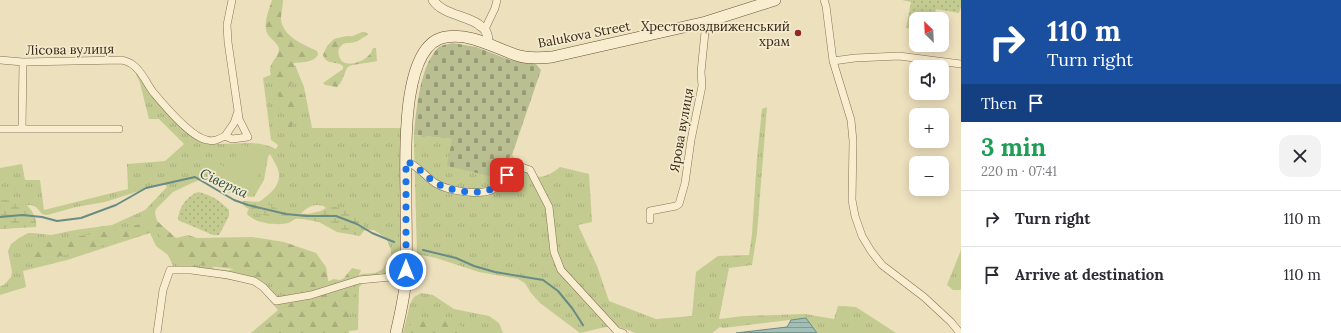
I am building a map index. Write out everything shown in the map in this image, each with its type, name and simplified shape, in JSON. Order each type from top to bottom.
[{"type":"main road","name":"Balukova Street","points":[[396,333],[406,278],[406,121],[415,71],[421,55],[433,42],[445,37],[459,36],[488,43],[517,55],[535,58],[552,57],[706,22],[775,0]]},
{"type":"street","points":[[225,136],[234,123],[238,111],[228,42],[228,25],[232,0]]},
{"type":"street","points":[[433,0],[442,8],[471,20],[485,29],[488,36],[488,43]]},
{"type":"street","points":[[485,29],[495,8],[497,0]]},
{"type":"street","points":[[824,0],[833,61],[851,120],[853,140],[852,200],[854,216],[862,236],[882,265],[924,297],[951,322],[960,333]]},
{"type":"street","name":"Ярова вулиця","points":[[650,220],[650,211],[676,206],[679,204],[685,182],[691,140],[702,86],[701,72],[706,22]]},
{"type":"street","points":[[833,61],[855,58],[899,56],[961,64]]},
{"type":"street","name":"Лісова вулиця","points":[[0,60],[23,62],[122,60],[134,65],[173,116],[191,131],[207,140],[218,140],[225,136],[232,138],[248,137],[239,119],[238,111]]},
{"type":"street","points":[[22,129],[23,62]]},
{"type":"street","points":[[0,129],[119,129]]},
{"type":"street","points":[[406,161],[413,164],[436,183],[456,191],[479,192],[494,188],[516,165],[530,170],[549,207],[554,252],[561,270],[617,330],[623,333]]},
{"type":"street","points":[[157,333],[163,290],[170,270],[191,270],[228,275],[254,281],[263,287],[276,301],[311,296],[359,280],[402,276],[406,278]]},
{"type":"green space","points":[[272,0],[283,0],[281,19],[282,25],[289,35],[317,51],[318,55],[310,61],[294,63],[294,80],[289,86],[289,92],[299,93],[303,96],[302,105],[292,121],[292,130],[299,142],[297,146],[291,143],[288,137],[282,103],[274,85],[270,70],[270,67],[279,50],[278,45],[268,35],[266,29],[267,16]]},
{"type":"green space","points":[[902,0],[961,0],[961,7],[959,13],[936,9],[935,12],[909,12],[911,2]]},
{"type":"green space","points":[[909,12],[909,28],[906,28]]},
{"type":"green space","points":[[362,32],[368,34],[362,39],[353,43],[345,43],[339,48],[338,52],[341,60],[349,64],[359,62],[371,53],[373,48],[376,48],[377,61],[348,67],[337,87],[325,85],[323,83],[343,69],[343,66],[340,64],[327,61],[323,55],[327,46],[334,39],[353,36]]},
{"type":"green space","points":[[453,43],[476,47],[510,60],[536,64],[541,70],[512,155],[490,176],[447,166],[452,139],[414,135],[420,88],[427,65],[439,47]]},
{"type":"green space","points":[[295,65],[304,87],[312,128],[402,128],[400,146],[400,266],[398,271],[394,274],[363,278],[362,284],[359,287],[358,330],[349,331],[349,333],[251,333],[278,310],[257,286],[254,284],[176,272],[168,255],[156,246],[150,233],[67,260],[23,271],[26,287],[0,295],[0,286],[4,285],[11,277],[12,272],[8,251],[11,244],[19,238],[28,233],[51,235],[112,225],[145,210],[167,187],[164,183],[105,202],[76,207],[47,215],[42,214],[36,207],[31,205],[15,207],[0,204],[0,168],[22,164],[25,180],[40,180],[44,210],[128,189],[127,164],[165,161],[184,144],[159,119],[149,119],[140,83],[133,67],[168,114],[179,126],[191,135],[203,141],[215,144],[253,143],[276,149],[278,145],[271,140],[263,78]],"holes":[[[270,154],[278,170],[278,181],[273,191],[248,210],[247,214],[260,222],[284,224],[292,221],[303,211],[312,206],[323,206],[344,232],[374,230],[386,238],[391,250],[391,260],[387,262],[383,269],[375,273],[362,274],[343,281],[334,279],[322,284],[249,267],[228,270],[215,269],[205,260],[159,228],[155,213],[156,209],[173,192],[202,179],[207,180],[227,192],[242,196],[254,197],[264,180],[268,157]]]},
{"type":"green space","points":[[767,107],[757,233],[752,265],[729,268],[719,319],[744,316],[805,314],[834,319],[838,306],[856,307],[896,333],[817,333],[806,318],[723,328],[720,327],[712,333],[635,333],[620,328],[608,327],[580,333],[540,303],[525,283],[518,279],[479,272],[436,258],[417,254],[414,135],[452,139],[490,176],[512,155],[528,172],[538,177],[551,173],[560,167],[589,174],[592,222],[578,225],[597,266],[609,301],[656,319],[692,316],[696,272],[718,256],[749,255],[762,109]]},
{"type":"green space","points":[[240,144],[266,153],[251,194],[225,185]]},
{"type":"green space","points":[[210,161],[229,168],[225,180],[206,173]]},
{"type":"green space","points":[[198,192],[215,198],[229,210],[229,216],[219,235],[213,235],[178,220],[184,203]]},
{"type":"green space","points":[[0,200],[20,201],[27,205],[36,220],[36,227],[0,229]]},
{"type":"green space","points":[[243,201],[261,202],[288,213],[308,214],[321,211],[329,206],[338,207],[356,214],[362,219],[365,228],[360,236],[337,232],[319,222],[263,215],[247,208],[243,205]]},
{"type":"green space","points":[[157,221],[176,238],[188,235],[197,238],[252,237],[284,242],[316,253],[326,267],[329,286],[344,278],[352,268],[361,270],[356,282],[346,333],[258,333],[297,298],[279,280],[265,280],[243,270],[190,264],[175,253],[156,231],[28,264],[45,243]]},
{"type":"green space","points":[[961,250],[961,289],[953,290],[947,285]]},
{"type":"green space","points":[[421,293],[433,295],[454,309],[489,316],[499,323],[503,333],[403,333],[410,304],[414,297]]},
{"type":"green space","points":[[413,321],[444,321],[459,325],[471,333],[406,333]]},
{"type":"water","points":[[806,318],[817,333],[736,333],[787,327],[791,320]]},
{"type":"waterway","name":"Сіверка","points":[[0,217],[22,215],[42,217],[57,221],[81,218],[116,205],[146,188],[195,177],[234,200],[248,205],[286,214],[336,216],[357,224],[372,233],[394,242]]},
{"type":"waterway","name":"Сіверка","points":[[423,250],[456,258],[474,266],[495,272],[543,280],[558,291],[572,308],[583,325]]},
{"type":"place","name":"Хрестовоздвиженський храм","points":[[798,33]]},
{"type":"route","points":[[406,270],[406,161],[413,164],[436,183],[456,191],[479,192],[494,188],[507,175]]}]
